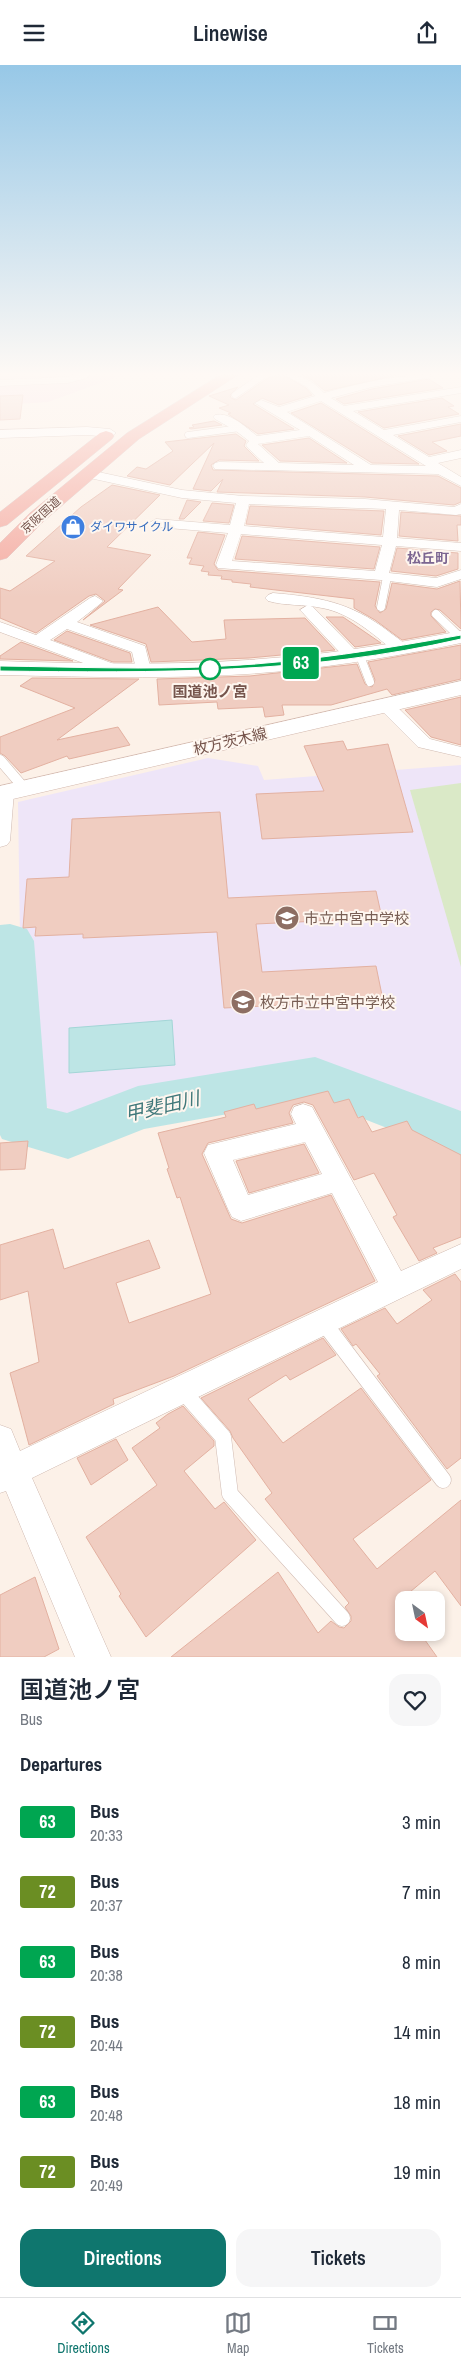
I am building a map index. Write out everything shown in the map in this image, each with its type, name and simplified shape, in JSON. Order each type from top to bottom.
[{"type":"highway","name":"京阪国道","points":[[0,521],[90,449]]},
{"type":"highway","name":"京阪国道","points":[[0,554],[37,517],[117,449]]},
{"type":"street","points":[[257,449],[276,467]]},
{"type":"street","points":[[337,449],[368,468]]},
{"type":"street","points":[[408,449],[461,482]]},
{"type":"street","points":[[429,461],[461,454]]},
{"type":"street","points":[[219,466],[441,470]]},
{"type":"street","points":[[89,474],[182,494],[243,500],[393,506],[456,511],[461,508]]},
{"type":"street","points":[[243,500],[236,530],[223,565],[384,577],[437,583],[461,573]]},
{"type":"street","points":[[384,577],[393,506]]},
{"type":"street","points":[[156,523],[461,547]]},
{"type":"street","points":[[297,594],[302,571]]},
{"type":"street","points":[[273,598],[312,602],[345,610],[376,629],[400,648]]},
{"type":"street","points":[[38,641],[95,601]]},
{"type":"street","points":[[308,610],[356,656]]},
{"type":"street","points":[[65,623],[139,649],[143,670]]},
{"type":"street","points":[[0,627],[116,670]]},
{"type":"street","points":[[0,668],[143,670],[225,668],[356,656],[460,637]]},
{"type":"street","name":"枚方茨木線","points":[[10,791],[461,688]]},
{"type":"street","points":[[386,705],[424,743],[461,752]]},
{"type":"street","points":[[0,841],[10,791]]},
{"type":"street","points":[[338,1180],[242,1209],[217,1153],[307,1122],[396,1287]]},
{"type":"street","points":[[7,1474],[460,1257]]},
{"type":"street","points":[[0,1440],[7,1474],[93,1657]]},
{"type":"lane","points":[[381,607],[384,577]]},
{"type":"lane","points":[[436,614],[460,637]]},
{"type":"lane","points":[[356,656],[370,682]]},
{"type":"lane","points":[[0,760],[10,791]]},
{"type":"lane","points":[[324,1322],[443,1480]]},
{"type":"lane","points":[[182,1390],[223,1437],[230,1494],[342,1618]]},
{"type":"shaded area","name":"枚方市立中宮中学校","points":[[208,758],[258,766],[264,780],[461,765],[461,1111],[320,1068],[111,1104],[71,1120],[34,1100],[20,936],[18,802]]},
{"type":"green space","points":[[461,783],[461,967],[410,790]]},
{"type":"water","points":[[172,1020],[175,1065],[69,1073],[69,1028]]},
{"type":"building","points":[[171,449],[207,449],[170,485],[127,476],[137,467],[146,469],[173,451]]},
{"type":"building","points":[[211,449],[247,449],[259,461],[219,460],[211,465],[213,470],[438,476],[461,488],[461,502],[454,505],[365,497],[217,492],[223,479],[211,491],[193,489]]},
{"type":"building","points":[[267,449],[326,449],[347,463],[280,461]]},
{"type":"building","points":[[350,449],[395,449],[419,464],[372,463]]},
{"type":"building","points":[[420,449],[444,449],[447,451],[429,455]]},
{"type":"building","points":[[112,485],[160,495],[107,547],[151,555],[118,589],[123,590],[83,620],[105,601],[96,594],[89,596],[36,633],[0,618],[0,588],[10,591],[55,561],[26,556],[81,507]]},
{"type":"building","points":[[187,500],[201,502],[184,519],[179,519]]},
{"type":"building","points":[[212,503],[234,505],[229,523],[203,521]]},
{"type":"building","points":[[250,506],[384,511],[381,535],[246,524]]},
{"type":"building","points":[[401,512],[461,516],[461,525],[457,525],[458,541],[399,536]]},
{"type":"building","points":[[198,532],[225,535],[214,564],[218,570],[380,582],[375,606],[380,613],[386,609],[392,583],[437,589],[460,581],[461,629],[440,610],[435,609],[431,612],[431,616],[446,632],[402,640],[375,620],[354,608],[354,599],[250,587],[251,584],[232,582],[232,580],[221,579],[222,576],[208,575],[209,572],[201,571],[204,566],[189,564],[192,558],[187,558]]},
{"type":"building","points":[[242,536],[380,547],[374,569],[235,559]]},
{"type":"building","points":[[397,548],[458,553],[458,569],[436,576],[391,571]]},
{"type":"building","points":[[158,607],[192,642],[226,639],[224,620],[305,618],[335,650],[249,658],[151,662],[146,644],[90,625]]},
{"type":"building","points":[[326,617],[343,617],[381,643],[355,647]]},
{"type":"building","points":[[67,631],[130,653],[132,662],[113,662],[54,640]]},
{"type":"building","points":[[21,642],[73,661],[0,659],[0,656]]},
{"type":"building","points":[[461,645],[461,679],[392,695],[387,689],[331,705],[282,705],[284,715],[265,717],[263,707],[218,709],[217,702],[159,705],[157,679],[250,676],[357,664],[365,684],[372,687],[375,680],[368,662]]},
{"type":"building","points":[[32,678],[139,679],[57,740],[118,727],[130,745],[69,759],[67,756],[21,773],[0,753],[0,737],[75,708],[20,686]]},
{"type":"building","points":[[461,697],[461,745],[431,737],[405,710]]},
{"type":"building","points":[[343,741],[347,750],[388,744],[413,832],[262,839],[256,794],[324,791],[304,746]]},
{"type":"building","points":[[220,812],[228,898],[376,891],[382,918],[256,924],[262,972],[376,966],[383,1000],[224,1008],[217,932],[83,938],[83,934],[35,936],[36,927],[23,928],[27,879],[69,877],[72,819]]},
{"type":"building","points":[[328,1091],[334,1103],[349,1099],[358,1118],[363,1116],[372,1132],[407,1121],[412,1130],[461,1155],[461,1237],[433,1248],[437,1253],[419,1261],[393,1217],[397,1215],[374,1173],[354,1180],[313,1105],[304,1102],[293,1105],[289,1113],[293,1123],[208,1143],[202,1154],[231,1219],[242,1223],[331,1195],[375,1281],[174,1376],[113,1399],[114,1404],[29,1445],[10,1373],[39,1362],[28,1291],[0,1300],[0,1245],[53,1229],[64,1269],[149,1240],[160,1268],[116,1283],[129,1323],[211,1294],[180,1197],[177,1198],[167,1169],[169,1168],[158,1133],[226,1117],[224,1112],[254,1104],[256,1109]]},
{"type":"building","points":[[28,1141],[25,1169],[0,1170],[0,1143]]},
{"type":"building","points":[[304,1144],[319,1173],[249,1193],[236,1161]]},
{"type":"building","points":[[455,1274],[461,1282],[461,1458],[447,1469],[377,1376],[380,1374],[356,1344],[353,1346],[341,1329],[385,1308],[397,1324],[432,1300],[423,1290]]},
{"type":"building","points":[[323,1338],[336,1355],[290,1380],[286,1375],[248,1399],[283,1443],[361,1388],[431,1480],[353,1539],[377,1569],[461,1500],[461,1606],[435,1571],[411,1591],[395,1591],[395,1641],[426,1641],[437,1657],[171,1657],[278,1572],[318,1633],[331,1621],[344,1628],[351,1621],[351,1616],[345,1607],[349,1603],[265,1499],[272,1493],[230,1431],[201,1398]]},
{"type":"building","points":[[183,1406],[214,1441],[214,1446],[184,1471],[215,1509],[224,1502],[256,1540],[146,1637],[119,1596],[121,1594],[86,1537],[157,1485],[132,1448],[160,1428],[156,1423]]},
{"type":"building","points":[[116,1439],[128,1460],[91,1485],[77,1458]]},
{"type":"building","points":[[35,1577],[59,1649],[44,1657],[0,1657],[0,1595]]},
{"type":"waterway","name":"甲斐田川","points":[[0,942],[10,941],[21,1123],[68,1136],[138,1108],[315,1078],[461,1134]]},
{"type":"bus line","name":"63","points":[[0,668],[143,670],[225,668],[299,663],[360,656],[461,637]]},
{"type":"place","name":"ダイワサイクル","points":[[73,527]]},
{"type":"place","name":"国道池ノ宮","points":[[210,669]]},
{"type":"place","name":"市立中宮中学校","points":[[287,918]]},
{"type":"place","name":"枚方市立中宮中学校","points":[[243,1002]]},
{"type":"district","name":"松丘町","points":[[428,558]]}]
